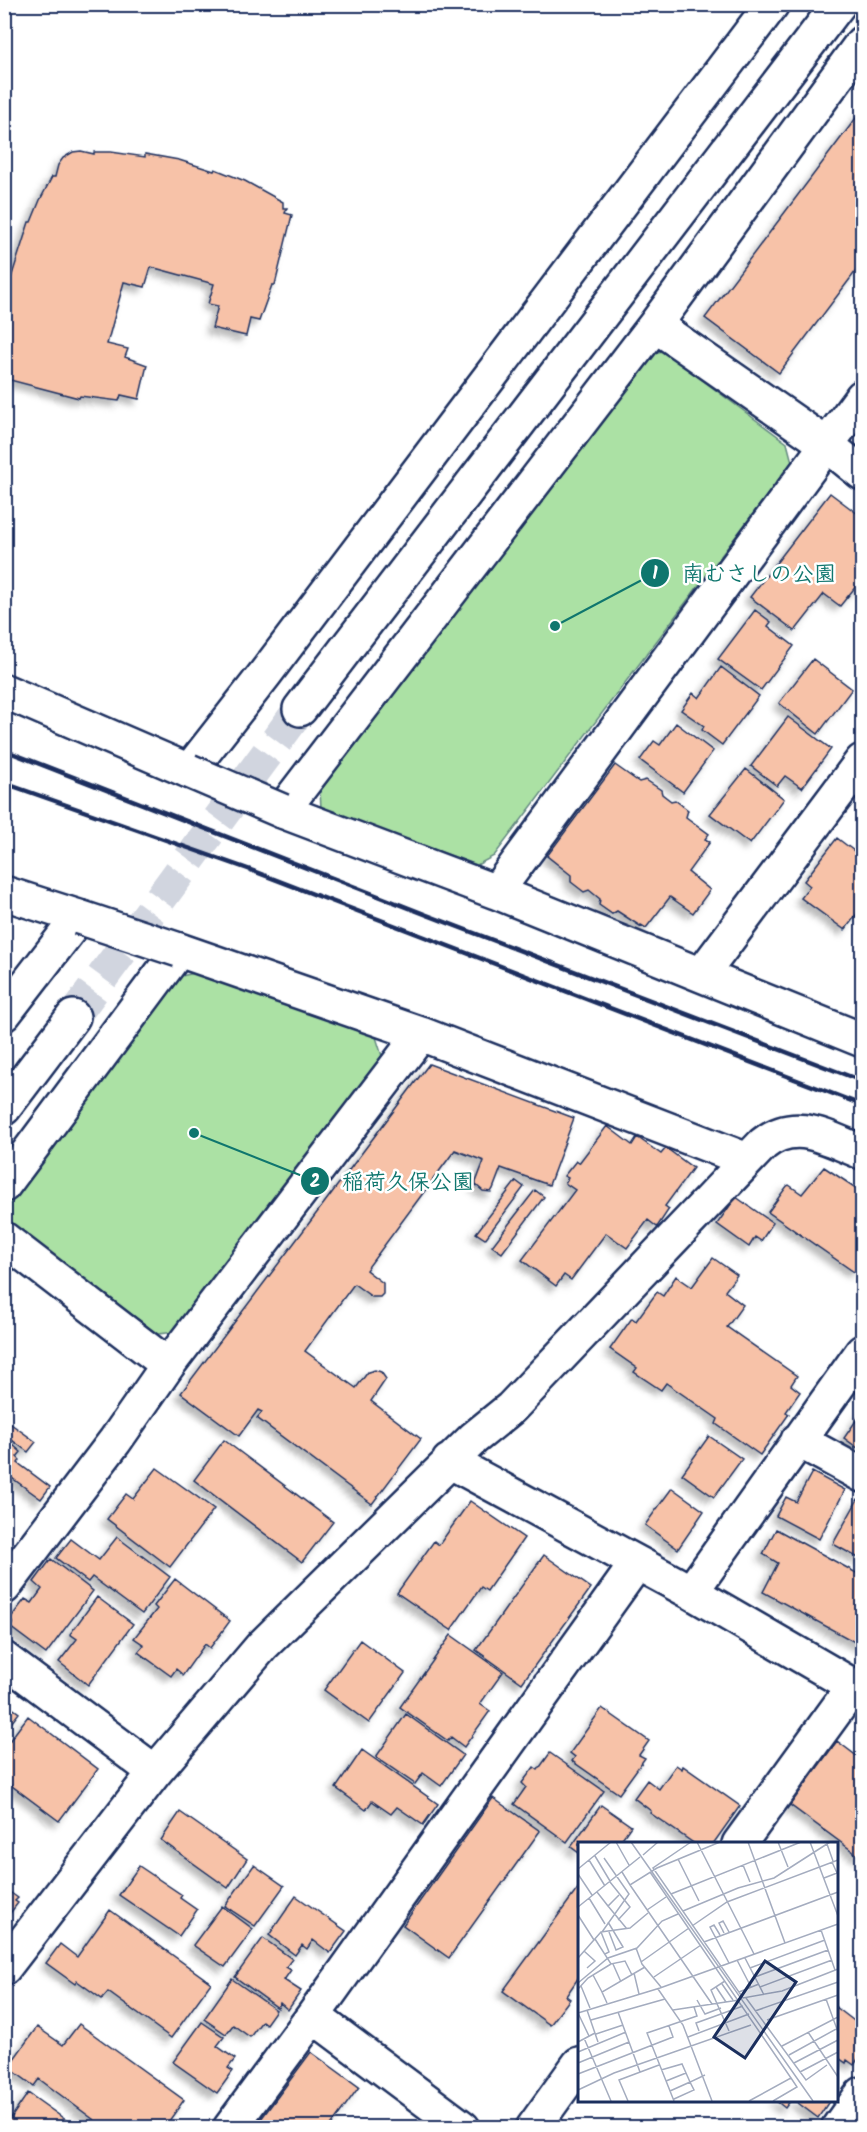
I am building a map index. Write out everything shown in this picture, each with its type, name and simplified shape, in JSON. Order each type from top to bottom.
[{"type":"street","points":[[189,771],[265,674],[772,4]]},
{"type":"street","points":[[300,709],[839,4]]},
{"type":"street","points":[[282,811],[655,325],[862,43]]},
{"type":"street","points":[[655,325],[826,444],[862,473]]},
{"type":"street","points":[[496,892],[862,397]]},
{"type":"street","points":[[4,691],[282,811],[496,892],[861,1038]]},
{"type":"street","points":[[702,974],[862,761]]},
{"type":"street","points":[[4,893],[180,950],[421,1034],[747,1160]]},
{"type":"street","points":[[4,1014],[80,917]]},
{"type":"street","points":[[4,1185],[180,950]]},
{"type":"street","points":[[4,1108],[74,1017]]},
{"type":"street","points":[[4,1587],[115,1442],[168,1365],[421,1034]]},
{"type":"street","points":[[4,1968],[155,1772],[262,1646],[449,1461],[511,1408],[772,1136],[786,1131],[799,1130],[862,1152]]},
{"type":"street","points":[[4,1239],[168,1365]]},
{"type":"street","points":[[690,1592],[862,1352]]},
{"type":"street","points":[[798,1440],[862,1475]]},
{"type":"street","points":[[449,1461],[638,1563],[858,1689],[741,1842]]},
{"type":"street","points":[[230,2127],[313,2016],[638,1563]]},
{"type":"street","points":[[4,1659],[155,1772]]},
{"type":"street","points":[[313,2016],[463,2127]]},
{"type":"street","points":[[533,2127],[578,2065]]},
{"type":"street","points":[[838,2127],[862,2094]]},
{"type":"green space","points":[[663,351],[787,443],[792,462],[494,856],[477,865],[321,808],[320,791],[647,354]]},
{"type":"green space","points":[[199,972],[376,1037],[383,1059],[176,1332],[158,1334],[10,1223],[6,1207],[177,977]]},
{"type":"building","points":[[862,110],[862,263],[779,373],[705,318]]},
{"type":"building","points":[[73,152],[94,154],[94,152],[111,152],[145,157],[145,154],[179,160],[214,171],[215,169],[245,181],[283,202],[283,208],[287,208],[285,213],[292,215],[275,285],[272,285],[259,321],[250,319],[246,336],[212,328],[218,306],[208,304],[214,284],[151,267],[145,287],[124,282],[107,344],[128,349],[125,357],[147,365],[139,399],[121,395],[119,401],[80,396],[79,398],[10,380],[9,367],[4,365],[4,300],[29,222],[52,177],[55,177],[58,165],[63,158]]},
{"type":"building","points":[[830,493],[862,517],[862,589],[857,585],[840,606],[824,594],[795,631],[750,597]]},
{"type":"building","points":[[755,610],[771,622],[768,626],[794,646],[761,690],[718,659]]},
{"type":"building","points":[[813,659],[852,689],[818,734],[779,703]]},
{"type":"building","points":[[721,667],[759,696],[722,745],[702,730],[704,726],[681,710],[693,693],[699,698]]},
{"type":"building","points":[[788,717],[831,749],[802,788],[785,776],[777,786],[751,766]]},
{"type":"building","points":[[676,723],[713,751],[683,792],[640,760],[654,741],[660,745]]},
{"type":"building","points":[[615,765],[639,782],[646,780],[661,790],[662,794],[671,801],[675,800],[688,810],[686,817],[709,834],[705,839],[710,842],[688,872],[710,890],[693,913],[670,897],[646,928],[640,926],[617,911],[612,914],[599,905],[600,899],[589,890],[584,892],[571,882],[571,875],[547,856]]},
{"type":"building","points":[[746,769],[784,799],[750,844],[710,814]]},
{"type":"building","points":[[837,838],[862,857],[862,907],[845,930],[801,898],[810,886],[804,881]]},
{"type":"building","points":[[429,1064],[574,1118],[549,1185],[501,1168],[491,1192],[483,1191],[476,1185],[476,1182],[484,1161],[455,1150],[366,1270],[383,1283],[383,1294],[380,1297],[372,1297],[354,1284],[305,1351],[356,1388],[368,1372],[375,1370],[381,1372],[386,1379],[371,1401],[421,1439],[372,1504],[257,1418],[262,1412],[258,1410],[239,1436],[181,1393]]},
{"type":"building","points":[[607,1126],[632,1145],[637,1137],[661,1154],[666,1148],[693,1168],[665,1206],[669,1209],[657,1227],[648,1220],[627,1248],[606,1233],[571,1280],[564,1275],[556,1286],[522,1260],[575,1190],[565,1183],[568,1178],[564,1176],[576,1161],[579,1163]]},
{"type":"building","points":[[824,1167],[862,1192],[862,1261],[854,1272],[768,1212],[787,1186],[789,1185],[802,1194]]},
{"type":"building","points":[[516,1181],[524,1187],[485,1239],[476,1233]]},
{"type":"building","points":[[535,1190],[544,1197],[502,1253],[492,1246]]},
{"type":"building","points":[[736,1197],[773,1223],[761,1241],[755,1237],[749,1247],[717,1224]]},
{"type":"building","points":[[713,1258],[737,1275],[725,1291],[743,1305],[727,1327],[797,1376],[791,1385],[800,1392],[786,1412],[789,1414],[760,1455],[716,1424],[718,1419],[666,1383],[661,1390],[634,1372],[637,1368],[610,1349],[632,1318],[636,1321],[657,1292],[663,1296],[676,1276],[692,1287]]},
{"type":"building","points":[[862,1412],[862,1451],[844,1438]]},
{"type":"building","points":[[4,1419],[36,1442],[28,1452],[4,1434]]},
{"type":"building","points":[[709,1436],[742,1459],[714,1497],[682,1474]]},
{"type":"building","points":[[4,1437],[21,1452],[17,1457],[20,1460],[18,1463],[50,1487],[41,1499],[9,1476],[4,1481]]},
{"type":"building","points":[[224,1440],[333,1522],[302,1562],[194,1480]]},
{"type":"building","points":[[157,1468],[214,1509],[170,1567],[107,1519],[126,1494],[133,1499]]},
{"type":"building","points":[[812,1472],[845,1490],[819,1539],[776,1516],[786,1497],[796,1502]]},
{"type":"building","points":[[672,1488],[704,1511],[678,1549],[645,1525]]},
{"type":"building","points":[[858,1499],[862,1502],[862,1560],[833,1544]]},
{"type":"building","points":[[470,1501],[524,1538],[487,1591],[481,1587],[451,1630],[397,1593],[434,1541],[439,1545]]},
{"type":"building","points":[[776,1529],[862,1576],[862,1646],[763,1592],[778,1563],[763,1554]]},
{"type":"building","points":[[117,1537],[170,1577],[142,1614],[92,1577],[88,1582],[56,1558],[71,1539],[99,1560]]},
{"type":"building","points":[[544,1555],[591,1588],[522,1683],[476,1650]]},
{"type":"building","points":[[51,1559],[93,1591],[46,1654],[10,1627],[13,1623],[9,1620],[25,1599],[32,1603],[42,1589],[34,1582]]},
{"type":"building","points":[[175,1579],[230,1621],[210,1648],[205,1644],[183,1675],[176,1669],[171,1676],[138,1652],[144,1645],[134,1638],[157,1609],[154,1606]]},
{"type":"building","points":[[97,1597],[133,1624],[88,1685],[59,1662],[77,1639],[70,1634]]},
{"type":"building","points":[[451,1635],[503,1672],[480,1704],[490,1711],[464,1747],[451,1737],[448,1741],[400,1707]]},
{"type":"building","points":[[360,1640],[405,1673],[369,1723],[324,1690]]},
{"type":"building","points":[[4,1702],[19,1713],[4,1732]]},
{"type":"building","points":[[602,1708],[649,1741],[639,1755],[645,1758],[619,1794],[572,1761],[575,1757],[570,1753]]},
{"type":"building","points":[[406,1714],[463,1755],[441,1786],[423,1773],[415,1784],[376,1757]]},
{"type":"building","points":[[28,1716],[98,1769],[59,1821],[4,1780],[4,1748]]},
{"type":"building","points":[[837,1741],[862,1760],[857,1768],[862,1772],[862,1858],[790,1805]]},
{"type":"building","points":[[362,1750],[438,1804],[423,1825],[397,1807],[391,1814],[372,1801],[366,1810],[336,1788]]},
{"type":"building","points":[[550,1753],[604,1791],[567,1842],[514,1804],[526,1787],[522,1783],[534,1767],[538,1770]]},
{"type":"building","points":[[676,1765],[682,1769],[683,1766],[740,1806],[714,1842],[692,1842],[650,1813],[651,1811],[634,1798],[647,1780],[659,1789]]},
{"type":"building","points":[[493,1798],[540,1831],[449,1958],[403,1925]]},
{"type":"building","points":[[601,1805],[631,1826],[619,1842],[578,1842],[578,1852],[571,1847]]},
{"type":"building","points":[[180,1812],[247,1859],[228,1888],[161,1840]]},
{"type":"building","points":[[254,1865],[284,1886],[255,1926],[225,1906]]},
{"type":"building","points":[[139,1866],[182,1895],[180,1898],[197,1910],[179,1936],[119,1895]]},
{"type":"building","points":[[4,1888],[18,1898],[15,1901],[18,1903],[4,1921]]},
{"type":"building","points":[[578,1888],[578,1978],[566,1996],[570,1999],[550,2025],[503,1991]]},
{"type":"building","points":[[296,1896],[346,1931],[330,1953],[313,1940],[307,1949],[302,1945],[295,1955],[269,1935]]},
{"type":"building","points":[[222,1906],[253,1929],[225,1967],[193,1945]]},
{"type":"building","points":[[110,1910],[211,1983],[171,2038],[108,1992],[102,1999],[77,1981],[75,1984],[46,1963],[60,1944],[77,1957]]},
{"type":"building","points":[[263,1938],[292,1959],[286,1967],[291,1970],[284,1980],[301,1991],[288,2010],[280,2003],[278,2008],[235,1977]]},
{"type":"building","points":[[232,1979],[276,2010],[266,2024],[262,2021],[250,2037],[233,2025],[226,2034],[204,2019]]},
{"type":"building","points":[[837,2008],[862,2027],[862,2040],[858,2046],[862,2049],[862,2053],[854,2065],[847,2060],[846,2063],[837,2057]]},
{"type":"building","points":[[202,2022],[224,2037],[217,2046],[235,2059],[228,2068],[233,2071],[217,2093],[173,2062]]},
{"type":"building","points":[[79,2024],[184,2100],[164,2128],[105,2128],[39,2079],[34,2086],[8,2067],[37,2027],[63,2045]]},
{"type":"building","points":[[311,2052],[359,2087],[329,2128],[264,2128],[258,2123]]},
{"type":"building","points":[[28,2093],[77,2128],[4,2128]]},
{"type":"building","points":[[778,2102],[790,2102],[785,2108]]},
{"type":"building","points":[[797,2102],[829,2102],[818,2118]]},
{"type":"tunnel","points":[[73,1017],[300,709]]},
{"type":"railway","points":[[4,750],[862,1081]]},
{"type":"railway","points":[[4,783],[248,869],[862,1105]]},
{"type":"place","name":"南むさしの公園","points":[[555,626]]},
{"type":"place","name":"稲荷久保公園","points":[[194,1133]]}]
